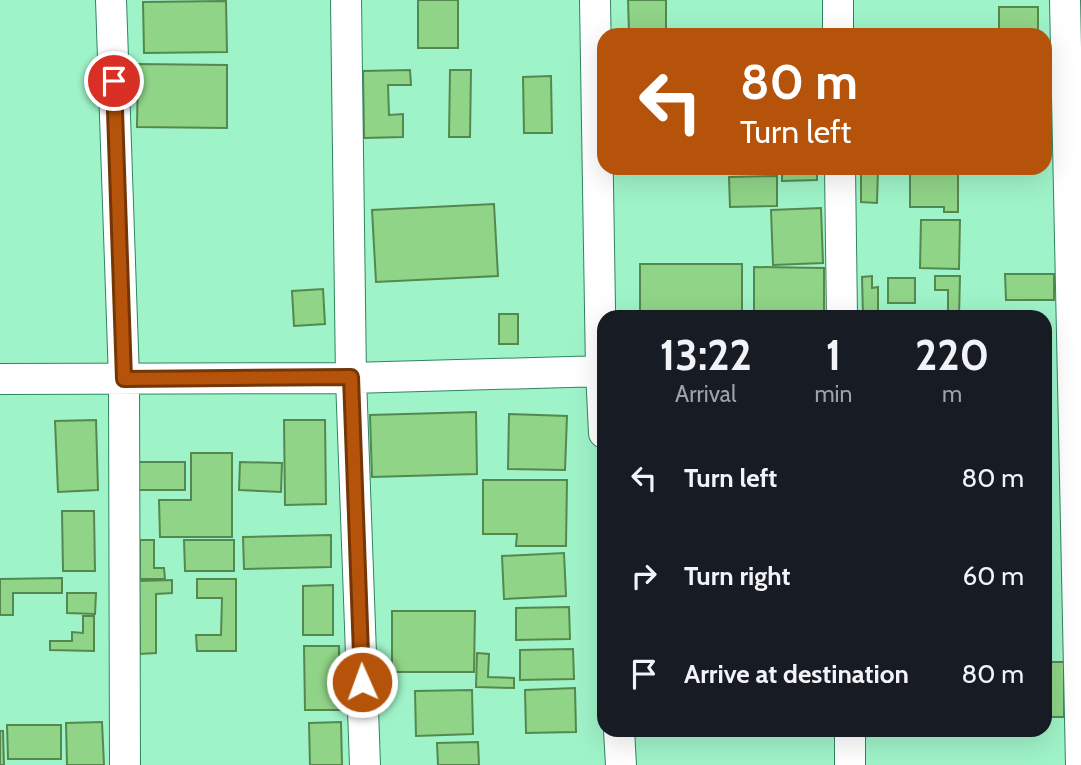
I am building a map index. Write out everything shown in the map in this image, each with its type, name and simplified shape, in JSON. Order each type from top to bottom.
[{"type":"street","points":[[111,0],[124,379],[125,765]]},
{"type":"street","points":[[346,0],[351,377],[365,765]]},
{"type":"street","points":[[595,0],[597,106]]},
{"type":"street","points":[[838,0],[838,28]]},
{"type":"street","points":[[1065,0],[1066,374],[1081,765]]},
{"type":"street","points":[[598,175],[601,310]]},
{"type":"street","points":[[840,175],[842,310]]},
{"type":"street","points":[[0,379],[351,377],[597,371]]},
{"type":"street","points":[[619,737],[621,765]]},
{"type":"street","points":[[850,737],[850,765]]},
{"type":"building","points":[[418,0],[458,0],[458,48],[418,48]]},
{"type":"building","points":[[628,0],[666,0],[666,28],[629,28]]},
{"type":"building","points":[[226,1],[227,52],[144,53],[143,2]]},
{"type":"building","points":[[999,7],[1038,7],[1038,28],[999,28]]},
{"type":"building","points":[[138,64],[227,65],[227,128],[137,127]]},
{"type":"building","points":[[410,70],[411,85],[388,85],[389,115],[403,114],[403,137],[364,138],[363,71]]},
{"type":"building","points":[[450,70],[471,70],[470,137],[449,137]]},
{"type":"building","points":[[551,76],[552,133],[524,133],[523,77]]},
{"type":"building","points":[[782,175],[817,175],[817,180],[782,181]]},
{"type":"building","points":[[861,175],[878,175],[877,203],[861,202]]},
{"type":"building","points":[[910,175],[958,175],[958,212],[944,212],[944,207],[910,207]]},
{"type":"building","points":[[777,176],[777,206],[730,207],[729,177]]},
{"type":"building","points":[[494,204],[498,276],[376,282],[372,210]]},
{"type":"building","points":[[821,208],[823,263],[773,265],[771,210]]},
{"type":"building","points":[[921,220],[960,220],[959,269],[920,268]]},
{"type":"building","points":[[640,264],[742,264],[742,310],[640,310]]},
{"type":"building","points":[[754,267],[824,268],[824,310],[754,310]]},
{"type":"building","points":[[1005,274],[1054,274],[1054,300],[1006,300]]},
{"type":"building","points":[[872,276],[872,288],[878,287],[878,310],[863,310],[862,277]]},
{"type":"building","points":[[935,276],[960,276],[959,310],[948,310],[948,290],[935,290]]},
{"type":"building","points":[[888,278],[915,278],[915,303],[888,303]]},
{"type":"building","points":[[323,289],[325,324],[294,326],[292,291]]},
{"type":"building","points":[[499,314],[518,314],[518,344],[499,344]]},
{"type":"building","points":[[476,412],[477,474],[372,477],[370,415]]},
{"type":"building","points":[[509,414],[567,416],[565,470],[508,469]]},
{"type":"building","points":[[96,420],[98,490],[58,492],[55,421]]},
{"type":"building","points":[[284,420],[325,420],[326,504],[285,505]]},
{"type":"building","points":[[191,453],[232,453],[232,537],[160,537],[159,500],[191,500]]},
{"type":"building","points":[[135,462],[185,462],[185,490],[135,490]]},
{"type":"building","points":[[240,462],[282,463],[281,492],[239,490]]},
{"type":"building","points":[[483,480],[567,480],[566,546],[516,546],[517,534],[483,534]]},
{"type":"building","points":[[62,511],[94,511],[95,571],[63,571]]},
{"type":"building","points":[[331,535],[331,567],[244,569],[243,537]]},
{"type":"building","points":[[140,540],[154,540],[154,568],[164,568],[165,579],[140,579]]},
{"type":"building","points":[[184,540],[234,540],[234,571],[185,571]]},
{"type":"building","points":[[564,553],[566,596],[504,599],[502,556]]},
{"type":"building","points":[[62,578],[62,593],[13,593],[13,615],[0,615],[0,579]]},
{"type":"building","points":[[197,579],[236,579],[236,651],[197,651],[196,635],[221,635],[222,598],[197,598]]},
{"type":"building","points":[[172,580],[172,593],[156,594],[156,653],[140,654],[139,581]]},
{"type":"building","points":[[333,585],[333,635],[303,635],[303,586]]},
{"type":"building","points":[[67,593],[96,593],[95,614],[67,613]]},
{"type":"building","points":[[569,607],[570,639],[516,640],[516,608]]},
{"type":"building","points":[[392,611],[475,611],[474,672],[392,672]]},
{"type":"building","points":[[83,616],[94,616],[94,651],[50,650],[50,641],[72,641],[72,632],[83,633]]},
{"type":"building","points":[[304,646],[339,646],[340,710],[305,710]]},
{"type":"building","points":[[573,649],[574,679],[520,680],[520,650]]},
{"type":"building","points":[[477,653],[489,654],[488,677],[514,678],[514,688],[476,687]]},
{"type":"building","points":[[1052,662],[1064,662],[1064,717],[1052,717]]},
{"type":"building","points":[[575,688],[576,732],[526,733],[525,690]]},
{"type":"building","points":[[472,690],[473,734],[416,736],[415,691]]},
{"type":"building","points":[[102,722],[104,765],[67,765],[66,723]]},
{"type":"building","points":[[341,722],[342,765],[310,765],[309,723]]},
{"type":"building","points":[[7,725],[61,725],[61,759],[8,759]]},
{"type":"building","points":[[0,731],[3,731],[4,765],[0,765]]},
{"type":"building","points":[[478,742],[479,765],[438,765],[437,743]]},
{"type":"route","points":[[114,81],[124,379],[351,377],[362,682]]}]
